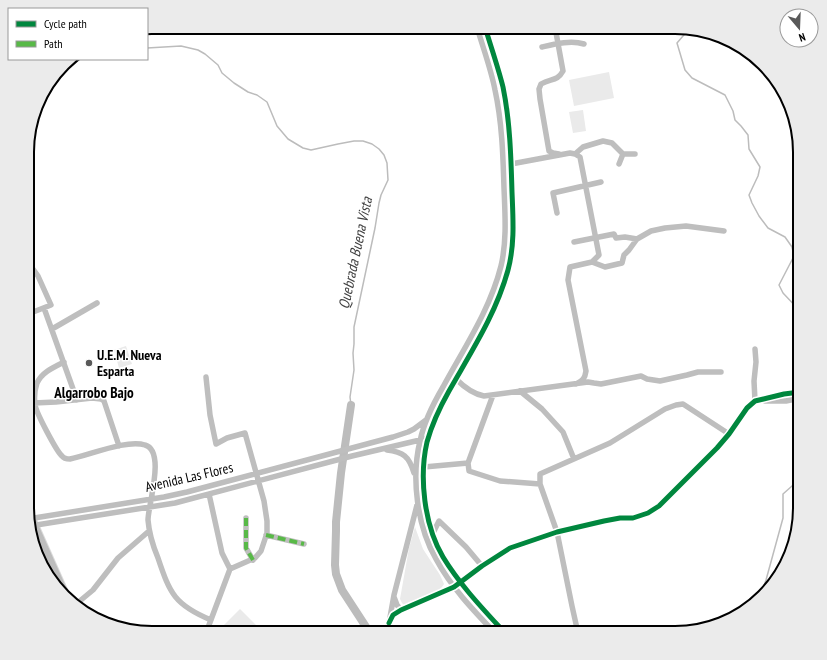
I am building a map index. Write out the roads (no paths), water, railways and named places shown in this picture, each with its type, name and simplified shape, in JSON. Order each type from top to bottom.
[{"type":"main road","points":[[38,536],[59,581]]},
{"type":"street","points":[[387,626],[418,502],[416,476],[417,458],[420,440],[426,420],[441,389],[484,312],[496,283],[505,244],[506,221],[499,110],[492,78],[479,34]]},
{"type":"street","points":[[420,440],[433,423],[491,315],[507,272],[512,245],[513,228],[511,164],[507,109],[503,86],[487,34]]},
{"type":"street","points":[[546,157],[549,151],[539,89],[541,84],[546,81],[560,77],[563,71],[556,34]]},
{"type":"street","points":[[542,47],[578,42],[584,44]]},
{"type":"street","points":[[575,154],[583,147],[604,141],[612,142],[624,154],[635,154]]},
{"type":"street","points":[[549,151],[562,154]]},
{"type":"street","points":[[511,164],[570,153],[580,157],[599,256],[592,262],[570,267],[568,280],[586,371],[582,382],[576,384]]},
{"type":"street","points":[[619,164],[624,154]]},
{"type":"street","points":[[557,212],[553,193],[601,182]]},
{"type":"street","points":[[592,262],[605,267],[622,263],[624,255],[637,239],[651,231],[686,226],[724,231]]},
{"type":"street","points":[[574,242],[614,234],[616,238],[625,237],[637,239]]},
{"type":"street","points":[[34,270],[51,305],[34,312]]},
{"type":"street","points":[[52,329],[97,303]]},
{"type":"street","points":[[44,308],[77,400]]},
{"type":"street","points":[[755,349],[755,401]]},
{"type":"street","points":[[64,362],[48,370],[40,378],[35,388],[34,402],[34,405],[58,452],[64,458],[70,459],[119,446],[140,444],[148,446],[154,459],[155,474],[149,507],[149,531],[166,582],[179,601],[191,610],[211,620]]},
{"type":"street","points":[[456,379],[464,387],[478,395],[484,396],[588,382],[601,384],[641,376],[660,381],[698,372],[721,372]]},
{"type":"street","points":[[206,377],[210,415],[216,444],[227,438],[245,433],[266,510],[266,536],[261,551],[253,560],[230,569]]},
{"type":"street","points":[[520,391],[542,409],[563,432],[574,459]]},
{"type":"street","points":[[388,623],[393,615],[401,610],[454,587],[482,566],[510,548],[557,532],[620,518],[633,518],[648,513],[659,506],[717,448],[729,434],[746,408],[755,401],[793,393]]},
{"type":"street","points":[[493,395],[468,463],[470,471],[500,481],[540,484]]},
{"type":"street","points":[[34,402],[56,402],[98,398],[103,400],[119,446]]},
{"type":"street","points":[[755,401],[786,401],[793,400]]},
{"type":"street","points":[[576,626],[557,532],[540,484],[540,474],[610,443],[665,409],[676,405],[684,404],[729,434]]},
{"type":"street","name":"Avenida Las Flores","points":[[35,521],[180,494],[393,437],[414,429],[426,420]]},
{"type":"street","points":[[433,423],[426,449],[424,468],[425,501],[433,533],[443,556],[461,582],[500,626]]},
{"type":"street","points":[[408,432],[420,440],[426,449]]},
{"type":"street","name":"Avenida Las Flores","points":[[35,522],[176,503],[352,456],[420,440]]},
{"type":"street","points":[[382,450],[396,451],[403,454],[412,465],[422,523],[436,560],[454,587],[489,626]]},
{"type":"street","points":[[424,468],[468,463]]},
{"type":"street","points":[[208,494],[222,553],[230,569],[209,626]]},
{"type":"street","points":[[246,518],[246,548],[253,560]]},
{"type":"street","points":[[433,533],[439,521],[466,547],[482,566]]},
{"type":"street","points":[[79,601],[93,590],[109,569],[124,553],[149,531]]},
{"type":"street","points":[[266,536],[304,544]]},
{"type":"street","points":[[394,595],[397,605],[401,610]]},
{"type":"waterway","points":[[684,34],[677,43],[685,70],[692,78],[725,95],[733,111],[735,120],[748,135],[749,149],[760,167],[758,176],[749,195],[752,203],[768,228],[785,237],[792,247],[793,252]]},
{"type":"waterway","name":"Quebrada Buena Vista","points":[[148,48],[181,46],[198,50],[205,54],[218,65],[222,73],[234,83],[267,102],[277,126],[288,139],[303,148],[311,150],[354,141],[363,141],[372,144],[384,155],[387,163],[388,180],[379,203],[354,327],[354,370],[350,397],[351,405]]},
{"type":"waterway","points":[[793,258],[779,285],[783,293],[793,304]]},
{"type":"waterway","name":"Quebrada Buena Vista","points":[[351,405],[341,473],[336,522],[335,565],[336,574],[342,590],[365,626]]},
{"type":"waterway","points":[[764,586],[783,518],[783,494],[793,486]]},
{"type":"place","name":"U.E.M. Nueva Esparta","points":[[89,363]]},
{"type":"district","name":"Algarrobo Bajo","points":[[94,392]]}]
